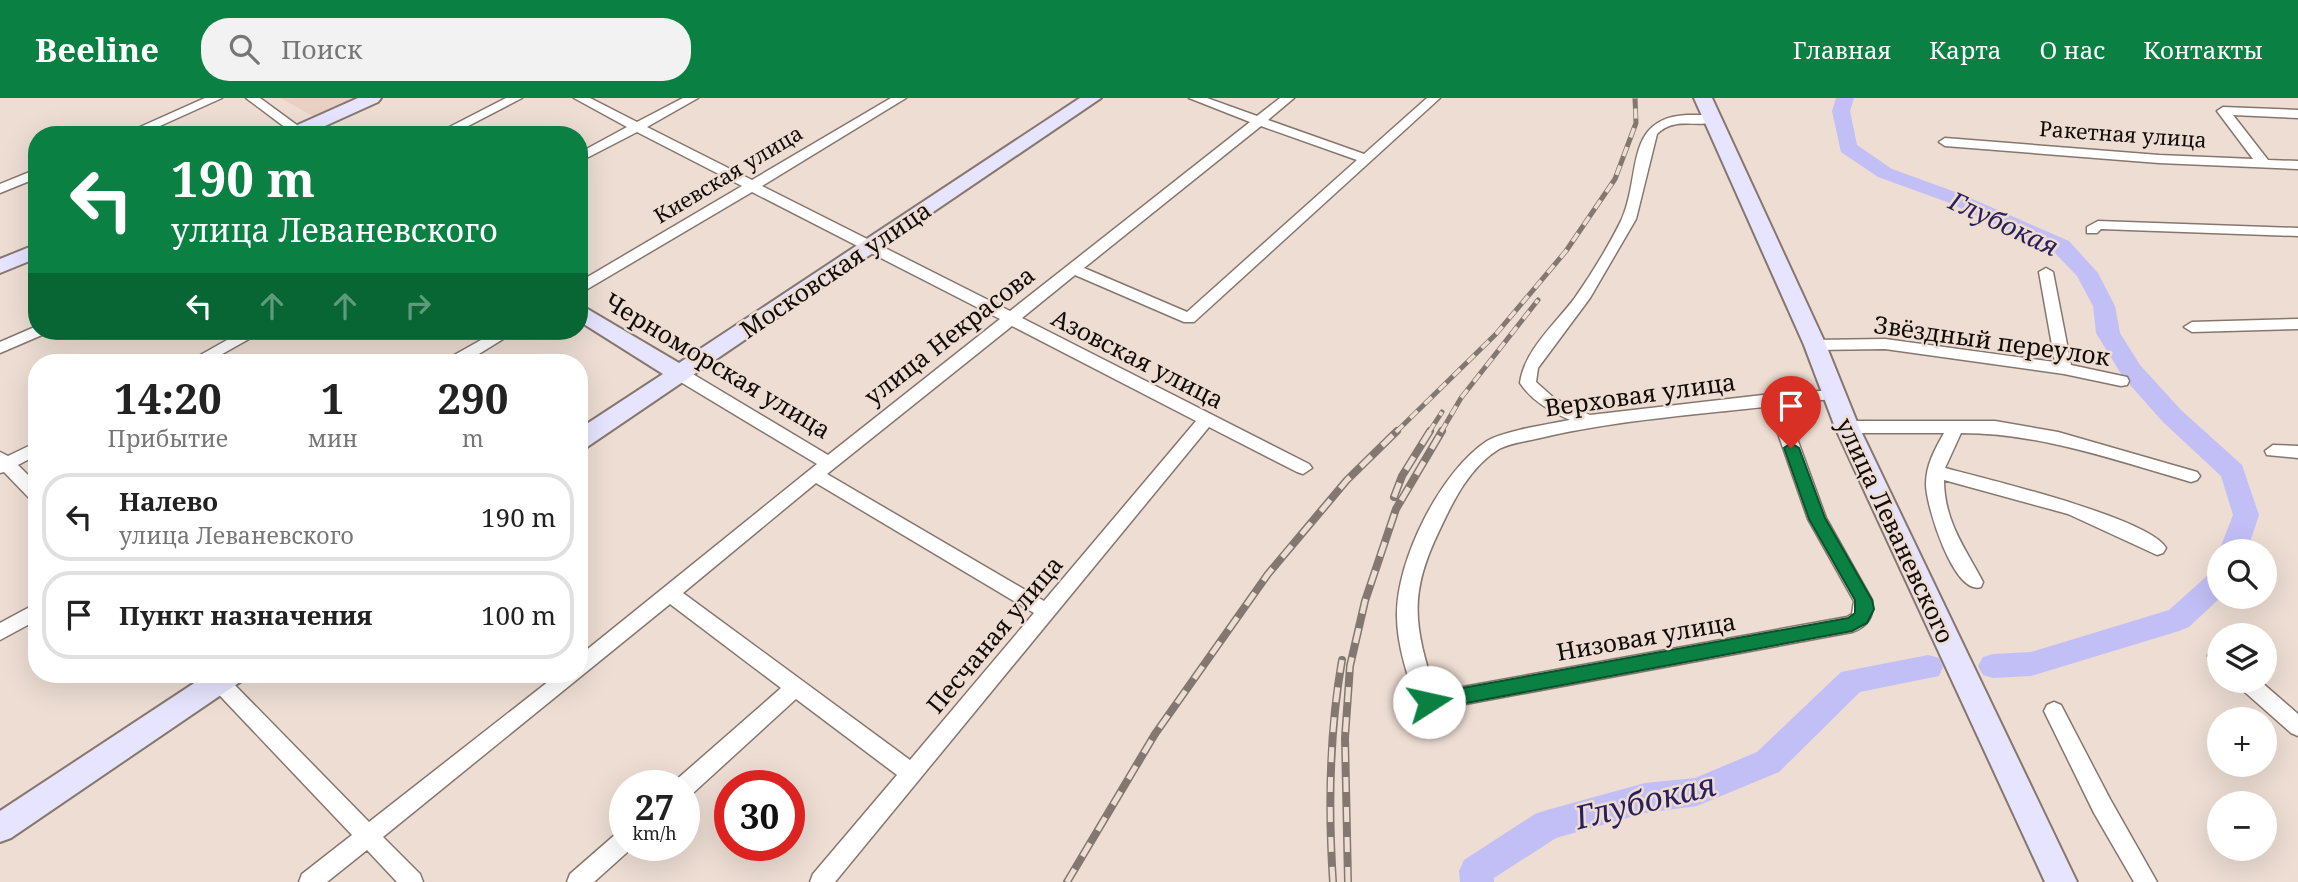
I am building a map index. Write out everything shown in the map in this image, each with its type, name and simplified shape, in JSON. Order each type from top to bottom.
[{"type":"street","points":[[149,126],[216,98]]},
{"type":"street","points":[[252,98],[289,126]]},
{"type":"street","points":[[313,126],[372,98]]},
{"type":"street","points":[[458,126],[516,98]]},
{"type":"street","name":"Азовская улица","points":[[580,98],[1303,468]]},
{"type":"street","points":[[588,153],[692,98]]},
{"type":"street","name":"Киевская улица","points":[[588,284],[900,98]]},
{"type":"street","name":"Московская улица","points":[[588,435],[1091,98]]},
{"type":"street","points":[[1195,98],[1366,159]]},
{"type":"street","name":"улица Некрасова","points":[[588,661],[822,469],[1288,98]]},
{"type":"street","points":[[1074,269],[1189,319],[1434,98]]},
{"type":"street","points":[[1588,421],[1550,404],[1534,392],[1528,383],[1530,367],[1582,299],[1629,219],[1651,133],[1656,126],[1670,120],[1707,109]]},
{"type":"street","name":"улица Леваневского","points":[[1707,109],[1815,345],[1847,427],[2061,882]]},
{"type":"street","points":[[2264,164],[2223,111],[2298,114]]},
{"type":"street","name":"Ракетная улица","points":[[1945,142],[2159,159],[2298,165]]},
{"type":"street","points":[[0,189],[28,177]]},
{"type":"street","points":[[2092,230],[2098,225],[2298,232]]},
{"type":"street","points":[[0,267],[28,254]]},
{"type":"street","points":[[2046,272],[2064,369]]},
{"type":"street","name":"Черноморская улица","points":[[588,317],[1047,612]]},
{"type":"street","points":[[2192,327],[2298,324]]},
{"type":"street","points":[[0,348],[28,335]]},
{"type":"street","points":[[211,354],[238,340]]},
{"type":"street","points":[[469,354],[493,340]]},
{"type":"street","name":"Звёздный переулок","points":[[1815,345],[1885,344],[2064,369],[2121,381]]},
{"type":"street","name":"Верховая улица","points":[[1429,702],[1411,647],[1406,615],[1415,561],[1449,491],[1476,458],[1496,443],[1588,421],[1833,394]]},
{"type":"street","name":"Низовая улица","points":[[1429,702],[1852,624],[1861,618],[1866,609],[1856,584],[1817,519],[1781,418],[1781,399]]},
{"type":"street","name":"Песчаная улица","points":[[821,882],[1208,419]]},
{"type":"street","name":"улица Леваневского","points":[[1956,426],[1937,464],[1934,486],[1941,524],[1960,562],[1975,582]]},
{"type":"street","points":[[1847,427],[1995,428],[2058,438],[2191,476]]},
{"type":"street","points":[[2273,451],[2298,452]]},
{"type":"street","points":[[28,452],[2,463],[28,487]]},
{"type":"street","points":[[1936,472],[2073,509],[2157,548]]},
{"type":"street","points":[[670,594],[912,773]]},
{"type":"street","points":[[0,632],[28,616]]},
{"type":"street","points":[[0,828],[210,683]]},
{"type":"street","points":[[226,683],[412,882]]},
{"type":"street","points":[[310,882],[561,683]]},
{"type":"street","points":[[700,773],[796,687]]},
{"type":"street","points":[[2260,693],[2298,727]]},
{"type":"street","points":[[2054,711],[2102,806],[2146,882]]},
{"type":"street","points":[[578,882],[609,854]]},
{"type":"shaded area","points":[[280,98],[353,98],[313,116]]},
{"type":"waterway","name":"Глубокая","points":[[1845,98],[1841,111],[1848,148],[1885,173],[1954,198],[2061,246],[2087,273],[2104,306],[2108,333],[2131,371],[2172,416],[2233,472],[2246,515],[2237,539]]},
{"type":"waterway","name":"Глубокая","points":[[1993,666],[2031,664],[2179,619],[2207,593]]},
{"type":"waterway","name":"Глубокая","points":[[1477,882],[1476,871],[1547,825],[1645,798],[1697,792],[1768,762],[1852,681],[1928,667]]},
{"type":"railway","points":[[1396,432],[1496,334],[1566,251],[1615,179],[1636,123],[1635,98]]},
{"type":"railway","points":[[1441,432],[1461,398],[1538,300]]},
{"type":"railway","points":[[1429,432],[1442,412]]},
{"type":"railway","points":[[1067,882],[1155,734],[1268,574],[1347,480],[1397,431]]},
{"type":"railway","points":[[1394,497],[1402,476],[1430,431]]},
{"type":"railway","points":[[1348,882],[1345,738],[1350,666],[1365,601],[1396,509],[1442,431]]},
{"type":"railway","points":[[1333,882],[1331,771],[1334,715],[1342,660]]},
{"type":"route","points":[[1429,702],[1766,641],[1852,624],[1861,618],[1866,609],[1863,600],[1817,519],[1791,448]]}]
